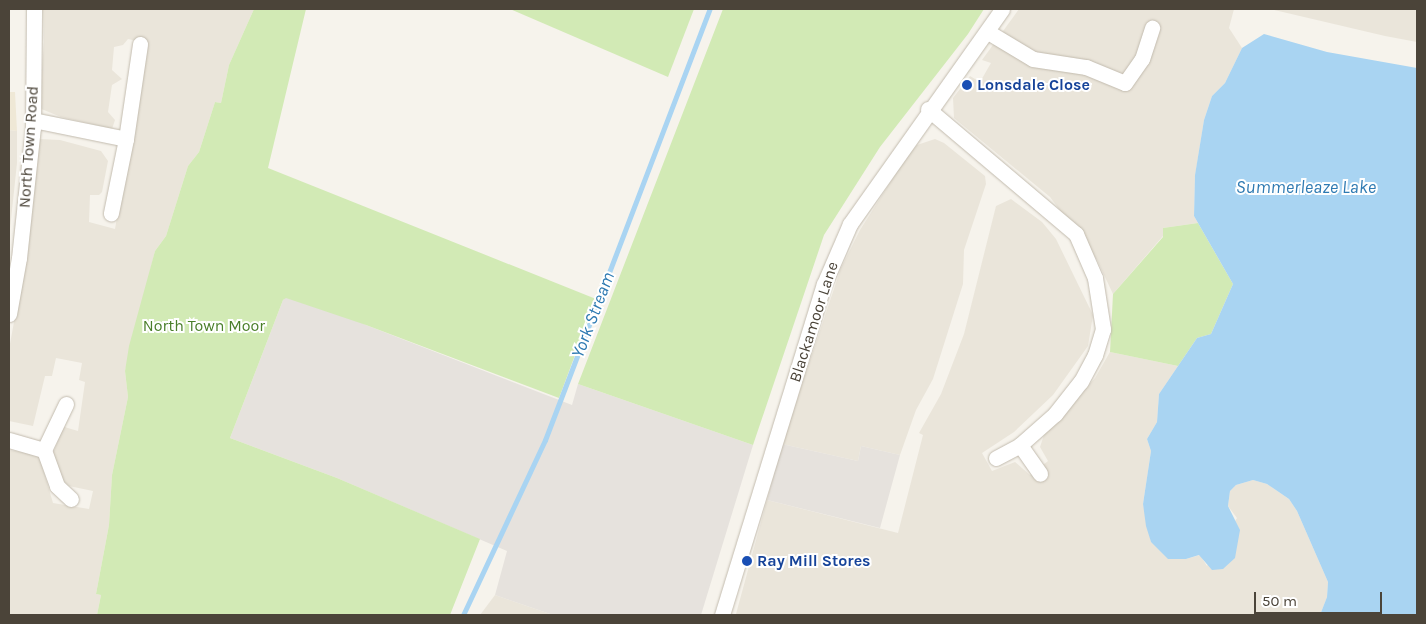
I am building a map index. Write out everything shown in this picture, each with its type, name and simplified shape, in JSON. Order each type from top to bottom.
[{"type":"street","name":"North Town Road","points":[[10,303],[19,258],[33,120],[34,9]]},
{"type":"street","name":"Blackamoor Lane","points":[[722,615],[824,284],[850,224],[928,109],[988,32],[1002,9]]},
{"type":"street","points":[[988,32],[1033,59],[1086,67],[1125,83],[1142,59],[1152,28]]},
{"type":"street","points":[[111,213],[126,139],[140,44]]},
{"type":"street","points":[[928,109],[1076,234],[1095,278],[1103,329],[1095,355],[1081,381],[1055,414],[1020,446],[996,458]]},
{"type":"street","points":[[33,120],[126,139]]},
{"type":"street","points":[[66,404],[44,450],[57,486],[71,499]]},
{"type":"street","points":[[9,440],[44,450]]},
{"type":"street","points":[[1020,446],[1040,474]]},
{"type":"shaded area","points":[[43,9],[254,9],[229,65],[221,103],[215,102],[199,152],[188,166],[166,236],[155,251],[125,371],[128,397],[112,475],[109,525],[96,594],[101,595],[97,615],[9,615],[9,450],[39,455],[53,503],[89,509],[93,491],[69,486],[62,480],[53,453],[60,436],[49,432],[61,426],[78,431],[85,382],[79,380],[82,363],[56,358],[52,376],[45,376],[33,426],[9,421],[9,349],[22,279],[39,139],[60,140],[101,151],[108,161],[102,192],[99,195],[90,195],[89,222],[115,229],[147,43],[128,39],[123,45],[114,47],[112,70],[122,79],[112,85],[108,112],[115,120],[112,129],[61,117],[39,108],[44,42]]},
{"type":"shaded area","points":[[1019,9],[1234,9],[1229,28],[1242,48],[1225,83],[1212,96],[1204,120],[1195,176],[1194,216],[1198,223],[1163,228],[1163,236],[1113,294],[1097,260],[1050,197],[954,118],[953,98],[970,76],[980,82],[991,63],[982,60]]},
{"type":"shaded area","points":[[1270,9],[1417,9],[1417,42],[1385,36]]},
{"type":"shaded area","points":[[9,92],[15,92],[17,131],[9,130]]},
{"type":"shaded area","points":[[9,130],[17,131],[17,163],[9,238]]},
{"type":"shaded area","points":[[935,139],[944,143],[985,176],[986,184],[964,250],[963,284],[933,379],[916,410],[900,455],[861,446],[858,461],[782,444],[841,268],[860,230],[907,156],[917,145]]},
{"type":"shaded area","points":[[1011,199],[1042,222],[1056,239],[1093,315],[1088,346],[1053,395],[1014,432],[982,453],[992,471],[1015,462],[1030,475],[1048,461],[1040,447],[1044,435],[1095,378],[1110,352],[1178,366],[1159,394],[1157,422],[1147,439],[1151,451],[1143,504],[1151,542],[1186,559],[1200,555],[1207,566],[1237,518],[1228,506],[1230,491],[1236,485],[1253,480],[1267,484],[1289,499],[1297,511],[1328,582],[1327,597],[1320,615],[736,614],[767,500],[898,533],[923,435],[919,433],[941,394],[964,334],[996,206]]},
{"type":"shaded area","points":[[294,289],[366,325],[572,405],[578,384],[753,445],[701,615],[553,615],[495,595],[507,551],[337,478],[230,438],[283,300]]},
{"type":"shaded area","points":[[782,444],[858,461],[861,446],[900,455],[880,528],[767,500]]},
{"type":"shaded area","points":[[495,595],[553,615],[480,615]]},
{"type":"green space","name":"North Town Moor","points":[[254,9],[306,9],[268,168],[596,299],[559,398],[366,325],[286,298],[283,300],[230,438],[337,478],[480,539],[450,615],[97,615],[101,595],[96,594],[109,525],[112,475],[128,397],[125,371],[129,346],[155,251],[166,236],[188,166],[199,152],[215,102],[221,103],[229,65]]},
{"type":"green space","points":[[510,9],[694,9],[668,77]]},
{"type":"green space","points":[[723,9],[984,9],[968,34],[880,147],[824,235],[753,445],[578,384]]},
{"type":"green space","points":[[1198,223],[1233,284],[1211,334],[1197,338],[1178,366],[1110,352],[1113,294],[1163,237],[1163,228]]},
{"type":"water","name":"Summerleaze Lake","points":[[1264,34],[1327,52],[1417,68],[1417,615],[1320,615],[1327,597],[1328,582],[1297,511],[1289,499],[1267,484],[1253,480],[1236,485],[1230,491],[1228,506],[1240,530],[1235,558],[1223,569],[1212,570],[1199,555],[1186,559],[1168,559],[1151,542],[1146,526],[1143,504],[1151,451],[1147,439],[1157,422],[1159,394],[1197,338],[1211,334],[1233,284],[1194,216],[1195,175],[1204,120],[1212,96],[1225,83],[1242,48]]},
{"type":"waterway","name":"York Stream","points":[[463,615],[545,440],[710,9]]},
{"type":"place","name":"Lonsdale Close","points":[[967,85]]},
{"type":"place","name":"Ray Mill Stores","points":[[747,561]]}]
